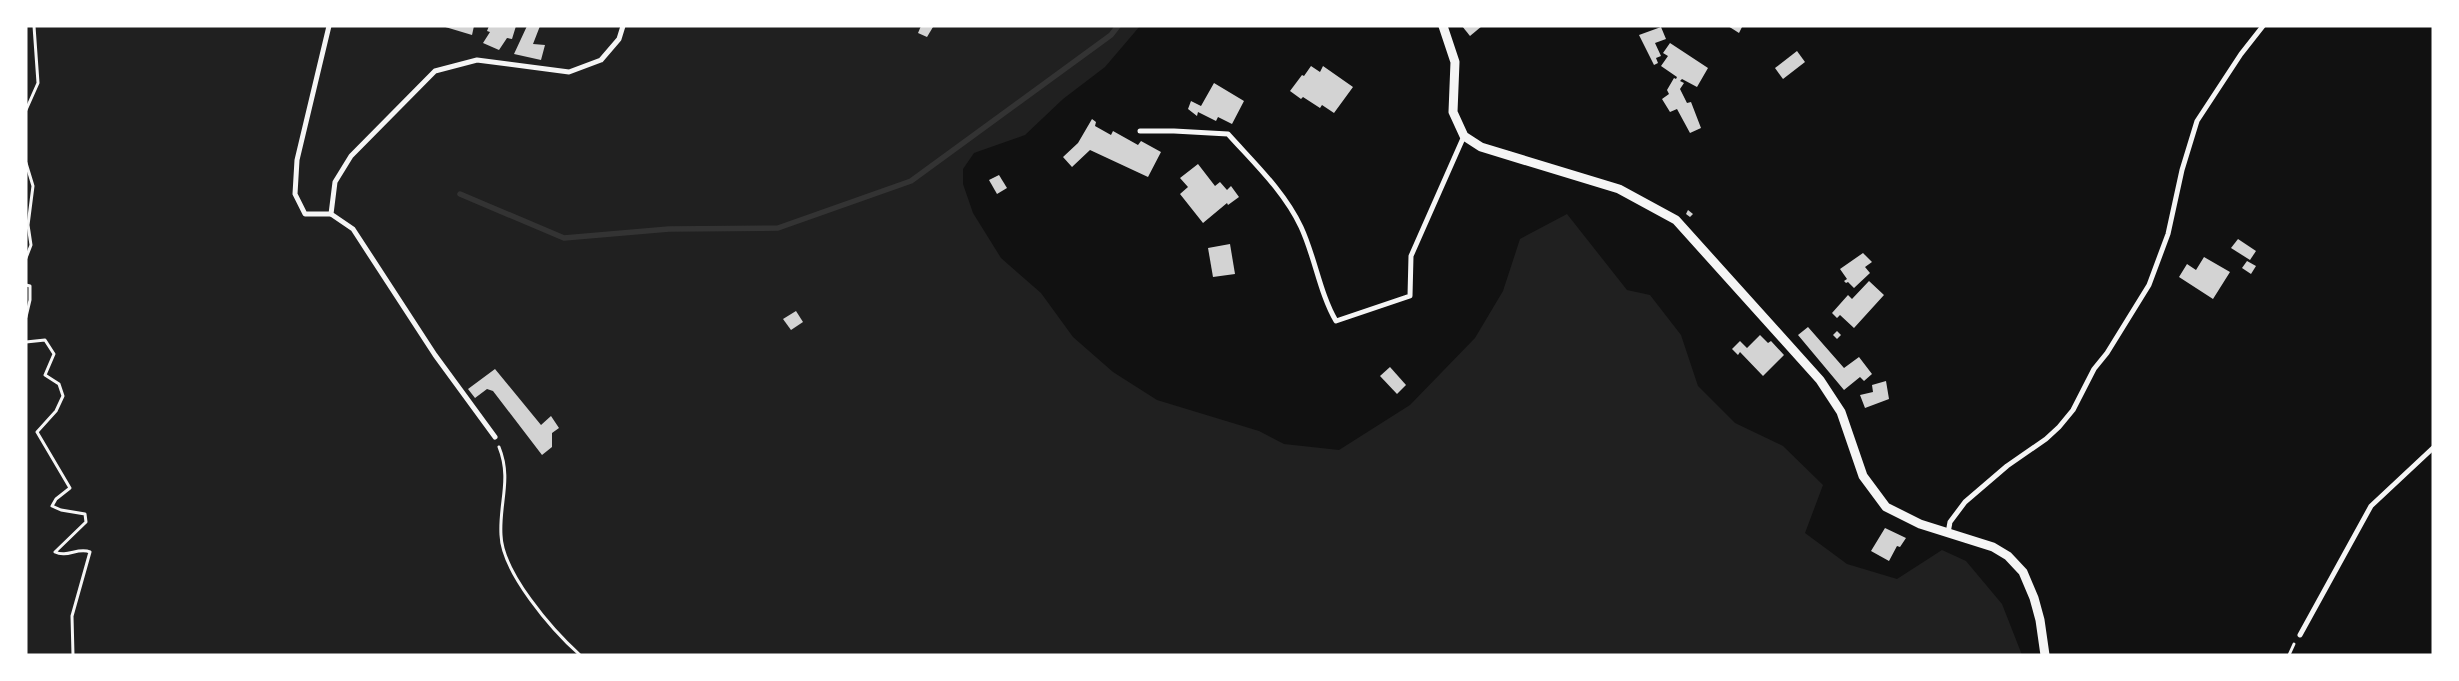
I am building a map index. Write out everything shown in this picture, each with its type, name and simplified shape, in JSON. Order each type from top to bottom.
[{"type":"street","points":[[329,26],[297,160],[295,194],[305,214],[331,214],[353,229],[434,355],[494,437]]},
{"type":"street","points":[[331,214],[335,182],[351,156],[435,71],[477,60],[569,72],[601,60],[619,39],[623,26]]},
{"type":"street","points":[[1443,26],[1455,62],[1453,112],[1464,136],[1481,147],[1619,189],[1676,220],[1820,380],[1840,412],[1862,476],[1886,507],[1901,516],[1993,547],[2008,556],[2023,572],[2034,598],[2040,620],[2045,655]]},
{"type":"street","points":[[1948,533],[1950,522],[1965,502],[2007,466],[2059,428],[2073,410],[2094,369],[2107,353],[2149,285],[2168,234],[2182,170],[2197,122],[2240,54],[2263,26]]},
{"type":"street","points":[[1140,131],[1174,130],[1228,134],[1287,201],[1302,228],[1321,279],[1329,308],[1336,320],[1410,296],[1411,256],[1464,136]]},
{"type":"street","points":[[2300,635],[2371,506],[2433,448]]},
{"type":"path","points":[[26,110],[38,83],[34,26]]},
{"type":"path","points":[[26,163],[33,186],[28,225],[31,246],[26,258]]},
{"type":"path","points":[[26,285],[30,286],[30,300],[26,317]]},
{"type":"path","points":[[26,342],[45,340],[54,354],[45,375],[59,384],[64,396],[56,411],[37,432],[70,488],[56,499],[52,506],[85,514],[86,522],[55,552],[61,555],[83,549],[90,552],[72,616],[73,655]]},
{"type":"path","points":[[494,437],[502,456],[506,482],[500,534],[503,551],[510,570],[550,626],[580,655]]},
{"type":"shaded area","points":[[26,26],[1140,26],[1105,67],[1063,99],[1025,135],[974,153],[963,169],[963,184],[973,213],[1001,258],[1041,293],[1073,337],[1113,372],[1157,400],[1259,431],[1284,444],[1339,450],[1410,405],[1475,338],[1503,291],[1520,239],[1567,214],[1627,290],[1650,295],[1681,335],[1698,386],[1735,423],[1783,446],[1823,485],[1805,533],[1847,564],[1897,579],[1942,550],[1966,561],[2002,604],[2022,655],[26,655]]},
{"type":"building","points":[[442,26],[474,26],[472,35]]},
{"type":"building","points":[[489,26],[516,26],[512,39],[507,38],[499,50],[483,43],[490,32],[487,31]]},
{"type":"building","points":[[527,26],[540,26],[533,44],[545,45],[541,60],[514,54]]},
{"type":"building","points":[[921,26],[933,27],[927,37],[918,33]]},
{"type":"building","points":[[1462,26],[1482,26],[1470,36]]},
{"type":"building","points":[[1728,26],[1741,26],[1742,27],[1739,33]]},
{"type":"building","points":[[1661,27],[1666,39],[1655,43],[1661,56],[1656,58],[1658,63],[1654,65],[1639,35]]},
{"type":"building","points":[[1670,43],[1708,68],[1697,87],[1682,79],[1680,81],[1684,83],[1680,89],[1687,103],[1691,102],[1701,128],[1690,133],[1677,109],[1670,112],[1662,99],[1669,94],[1667,90],[1674,78],[1676,79],[1677,77],[1661,66],[1668,56],[1663,53]]},
{"type":"building","points":[[1797,51],[1805,62],[1783,79],[1775,68]]},
{"type":"building","points":[[1311,66],[1320,72],[1323,66],[1353,87],[1334,113],[1322,105],[1320,108],[1303,97],[1301,99],[1290,91]]},
{"type":"building","points":[[1214,83],[1244,101],[1232,124],[1218,117],[1216,121],[1198,112],[1197,116],[1188,109],[1191,101],[1201,106]]},
{"type":"building","points":[[1092,119],[1096,122],[1095,126],[1111,135],[1113,131],[1138,145],[1141,141],[1161,152],[1148,177],[1090,150],[1072,167],[1063,157],[1078,143]]},
{"type":"building","points":[[1198,164],[1215,186],[1220,182],[1227,190],[1231,186],[1239,197],[1228,205],[1227,203],[1203,223],[1180,194],[1188,187],[1180,178]]},
{"type":"building","points":[[999,175],[1007,188],[997,194],[989,180]]},
{"type":"building","points":[[1688,210],[1693,214],[1690,217],[1686,214]]},
{"type":"building","points":[[2238,239],[2256,251],[2250,260],[2231,248]]},
{"type":"building","points":[[1230,244],[1235,274],[1213,277],[1208,248]]},
{"type":"building","points":[[1863,253],[1872,262],[1865,267],[1870,273],[1854,288],[1844,281],[1847,279],[1840,269]]},
{"type":"building","points":[[2204,257],[2230,272],[2213,299],[2179,277],[2187,264],[2196,270]]},
{"type":"building","points":[[2247,261],[2256,266],[2251,274],[2242,268]]},
{"type":"building","points":[[1869,281],[1884,295],[1854,328],[1840,315],[1837,318],[1832,313],[1848,295],[1852,299]]},
{"type":"building","points":[[796,311],[803,322],[791,330],[783,319]]},
{"type":"building","points":[[1808,327],[1844,368],[1859,357],[1872,374],[1864,381],[1860,377],[1844,390],[1798,335]]},
{"type":"building","points":[[1837,331],[1841,335],[1837,339],[1833,335]]},
{"type":"building","points":[[1760,335],[1768,343],[1771,341],[1784,355],[1763,376],[1740,352],[1738,355],[1732,349],[1740,341],[1747,348]]},
{"type":"building","points":[[1390,367],[1406,385],[1397,394],[1380,376]]},
{"type":"building","points":[[495,369],[541,425],[551,416],[559,428],[552,433],[552,447],[542,455],[493,391],[487,389],[475,398],[468,389]]},
{"type":"building","points":[[1886,381],[1889,399],[1865,408],[1860,395],[1873,392],[1872,385]]},
{"type":"building","points":[[1885,528],[1906,538],[1900,547],[1897,546],[1889,561],[1871,551]]},
{"type":"waterway","points":[[460,194],[564,238],[669,229],[778,228],[911,181],[1111,35],[1118,26]]}]
